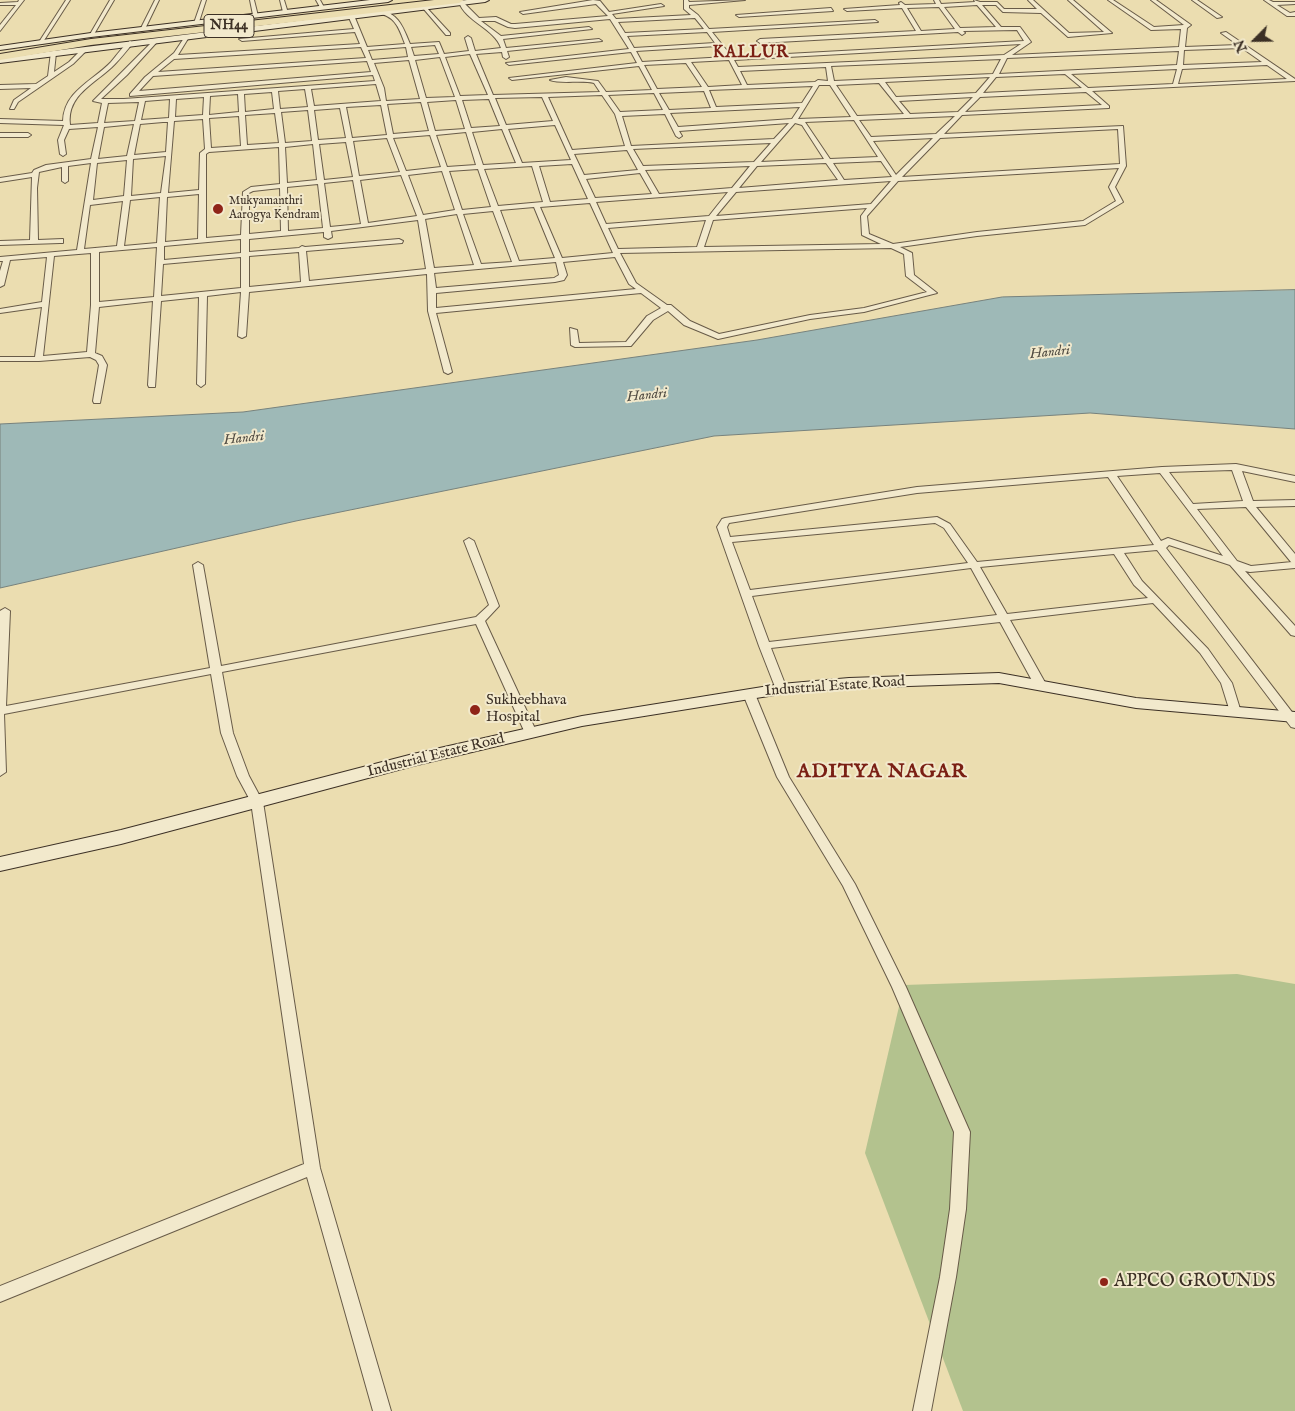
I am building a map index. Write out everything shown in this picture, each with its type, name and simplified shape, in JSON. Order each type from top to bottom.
[{"type":"highway","points":[[390,6],[406,0]]},
{"type":"highway","name":"NH44","points":[[0,50],[84,38],[369,8],[457,2]]},
{"type":"highway","name":"NH44","points":[[390,6],[425,4]]},
{"type":"highway","name":"NH44","points":[[0,57],[91,42],[369,8]]},
{"type":"main road","points":[[425,4],[485,0]]},
{"type":"main road","points":[[0,61],[130,43],[186,37],[242,35],[352,11],[390,6]]},
{"type":"main road","name":"Industrial Estate Road","points":[[0,864],[121,837],[413,760],[582,721],[781,689],[849,683],[999,678],[1136,703],[1293,719]]},
{"type":"street","points":[[41,41],[68,0]]},
{"type":"street","points":[[91,35],[112,0]]},
{"type":"street","points":[[142,29],[157,0]]},
{"type":"street","points":[[196,22],[204,0]]},
{"type":"street","points":[[252,0],[256,16]]},
{"type":"street","points":[[282,0],[286,12]]},
{"type":"street","points":[[318,0],[322,8]]},
{"type":"street","points":[[743,0],[686,2],[687,10],[696,16],[731,59],[738,69],[745,86]]},
{"type":"street","points":[[859,0],[867,8],[882,34],[909,67]]},
{"type":"street","points":[[898,0],[920,33]]},
{"type":"street","points":[[936,0],[981,58]]},
{"type":"street","points":[[1030,0],[1068,34],[1109,33],[1070,0]]},
{"type":"street","points":[[1110,0],[1153,29],[1184,27]]},
{"type":"street","points":[[1153,0],[1188,25],[1184,27],[1180,66],[1175,86]]},
{"type":"street","points":[[1194,0],[1219,17]]},
{"type":"street","points":[[1266,0],[1289,15],[1295,14]]},
{"type":"street","points":[[524,12],[596,1],[612,17],[624,35],[656,90],[683,144]]},
{"type":"street","points":[[0,4],[21,2]]},
{"type":"street","points":[[0,29],[21,2]]},
{"type":"street","points":[[457,2],[485,28],[500,38],[514,85],[566,78],[573,81],[588,80],[596,82],[618,114],[629,148],[656,195]]},
{"type":"street","points":[[847,9],[940,6],[976,2],[997,3],[1004,10],[1041,11]]},
{"type":"street","points":[[976,2],[999,28]]},
{"type":"street","points":[[1272,4],[1295,3]]},
{"type":"street","points":[[425,4],[448,34]]},
{"type":"street","points":[[0,50],[41,41],[196,22],[322,8],[352,11],[390,6],[408,46],[433,134],[478,266]]},
{"type":"street","points":[[612,17],[661,6]]},
{"type":"street","points":[[734,9],[779,67]]},
{"type":"street","points":[[739,15],[831,10]]},
{"type":"street","points":[[352,11],[357,30],[378,82],[390,137],[421,218],[430,271],[432,311],[448,372]]},
{"type":"street","points":[[0,16],[10,16]]},
{"type":"street","points":[[478,20],[496,18],[510,26],[515,26],[612,17],[696,16]]},
{"type":"street","points":[[624,35],[705,29],[875,22]]},
{"type":"street","points":[[760,41],[1018,28],[1028,42]]},
{"type":"street","points":[[500,38],[589,29]]},
{"type":"street","points":[[247,83],[242,35],[357,30]]},
{"type":"street","points":[[1224,33],[1293,81]]},
{"type":"street","points":[[1076,41],[1082,34]]},
{"type":"street","points":[[124,102],[152,74],[172,58],[186,37]]},
{"type":"street","points":[[468,38],[490,96],[506,128],[520,165]]},
{"type":"street","points":[[155,41],[125,74],[96,100],[124,102],[378,82]]},
{"type":"street","points":[[152,74],[245,67],[412,59],[599,41]]},
{"type":"street","points":[[512,78],[640,64],[894,48],[1028,42]]},
{"type":"street","points":[[544,94],[616,253],[634,284],[666,308],[668,307],[687,323],[718,337],[810,317],[864,310],[934,293],[910,276],[908,253],[866,235],[864,216],[896,179],[978,95],[996,74],[1004,58],[1028,42]]},
{"type":"street","points":[[63,154],[61,140],[66,125],[69,104],[81,89],[112,64],[130,43]]},
{"type":"street","points":[[172,58],[437,44],[443,56],[480,167],[516,264]]},
{"type":"street","points":[[508,63],[633,50],[718,44]]},
{"type":"street","points":[[738,69],[1243,46]]},
{"type":"street","points":[[12,108],[16,101],[71,63],[86,48]]},
{"type":"street","points":[[1066,54],[1071,48]]},
{"type":"street","points":[[51,78],[53,53]]},
{"type":"street","points":[[688,62],[705,87],[714,109]]},
{"type":"street","points":[[0,121],[101,125],[490,96],[516,92],[603,94],[705,87],[880,80],[916,75],[996,74],[1266,62]]},
{"type":"street","points":[[828,65],[831,82],[896,179]]},
{"type":"street","points":[[676,129],[794,121],[1107,107],[1065,71]]},
{"type":"street","points":[[134,93],[375,73]]},
{"type":"street","points":[[880,80],[908,116]]},
{"type":"street","points":[[895,99],[1293,81]]},
{"type":"street","points":[[700,249],[710,219],[774,141],[794,121],[818,82]]},
{"type":"street","points":[[0,87],[36,86]]},
{"type":"street","points":[[308,87],[329,246]]},
{"type":"street","points":[[275,90],[285,184],[285,233]]},
{"type":"street","points":[[241,92],[244,147]]},
{"type":"street","points":[[208,95],[206,117],[208,150]]},
{"type":"street","points":[[152,385],[164,195],[173,98]]},
{"type":"street","points":[[120,248],[130,158],[142,100]]},
{"type":"street","points":[[80,252],[105,101]]},
{"type":"street","points":[[618,114],[803,105]]},
{"type":"street","points":[[343,106],[365,226]]},
{"type":"street","points":[[794,121],[804,124],[842,182]]},
{"type":"street","points":[[202,241],[203,153],[208,150],[350,141],[557,123]]},
{"type":"street","points":[[95,304],[616,253],[700,249],[892,246],[977,234],[1085,223],[1120,202],[1112,188],[1123,166],[1121,127],[870,139]]},
{"type":"street","points":[[0,136],[28,135]]},
{"type":"street","points":[[570,152],[683,144],[774,141]]},
{"type":"street","points":[[34,242],[35,175],[40,168],[169,154]]},
{"type":"street","points":[[582,177],[642,170],[756,163],[884,159]]},
{"type":"street","points":[[242,336],[245,289],[244,237],[246,192],[258,187],[285,184],[480,167],[574,162]]},
{"type":"street","points":[[65,164],[65,181]]},
{"type":"street","points":[[535,164],[546,204]]},
{"type":"street","points":[[0,285],[4,259],[365,226],[461,212],[593,200],[842,182],[1123,166]]},
{"type":"street","points":[[0,180],[35,175]]},
{"type":"street","points":[[89,202],[202,192]]},
{"type":"street","points":[[432,291],[555,280],[563,275],[559,260],[536,205]]},
{"type":"street","points":[[604,226],[873,206]]},
{"type":"street","points":[[0,243],[60,241]]},
{"type":"street","points":[[161,262],[302,248],[399,241]]},
{"type":"street","points":[[302,248],[305,283]]},
{"type":"street","points":[[91,354],[95,304],[95,251]]},
{"type":"street","points":[[39,359],[51,255]]},
{"type":"street","points":[[432,311],[643,291]]},
{"type":"street","points":[[201,384],[203,293]]},
{"type":"street","points":[[0,310],[46,304]]},
{"type":"street","points":[[573,330],[575,345],[628,344],[650,318],[666,308]]},
{"type":"street","points":[[0,359],[39,359],[91,354],[99,358],[103,365],[97,401]]},
{"type":"street","points":[[1236,467],[1249,504],[1295,560]]},
{"type":"street","points":[[781,689],[722,528],[725,521],[916,490],[1162,470],[1236,467],[1295,478]]},
{"type":"street","points":[[1162,470],[1233,563],[1295,633]]},
{"type":"street","points":[[1111,474],[1160,547],[1293,719]]},
{"type":"street","points":[[1190,507],[1295,503]]},
{"type":"street","points":[[726,540],[937,520],[947,526],[974,565],[1005,617],[1042,686]]},
{"type":"street","points":[[5,611],[0,709],[479,620],[494,606],[469,541]]},
{"type":"street","points":[[745,594],[974,565],[1160,547],[1168,542],[1250,570],[1295,565]]},
{"type":"street","points":[[1117,551],[1138,583],[1204,652],[1226,683],[1235,712]]},
{"type":"street","points":[[198,565],[227,733],[243,776],[256,802],[306,1114],[312,1168],[382,1411]]},
{"type":"street","points":[[764,646],[1156,600]]},
{"type":"street","points":[[479,620],[531,733]]},
{"type":"street","points":[[749,694],[783,777],[849,884],[900,986],[962,1132],[958,1209],[948,1277],[922,1411]]},
{"type":"street","points":[[0,716],[0,772]]},
{"type":"street","points":[[0,1294],[312,1168]]},
{"type":"green space","name":"APPCO GROUNDS","points":[[1237,974],[1295,984],[1295,1411],[963,1411],[865,1153],[904,985]]},
{"type":"water","name":"Handri","points":[[1295,290],[1295,429],[1090,413],[714,436],[296,521],[0,588],[0,424],[243,412],[757,340],[1002,297]]},
{"type":"place","name":"Mukyamanthri Aarogya Kendram","points":[[218,209]]},
{"type":"place","name":"Sukheebhava Hospital","points":[[475,710]]},
{"type":"place","name":"APPCO GROUNDS","points":[[1104,1282]]},
{"type":"district","name":"KALLUR","points":[[751,54]]},
{"type":"district","name":"ADITYA NAGAR","points":[[882,773]]}]
